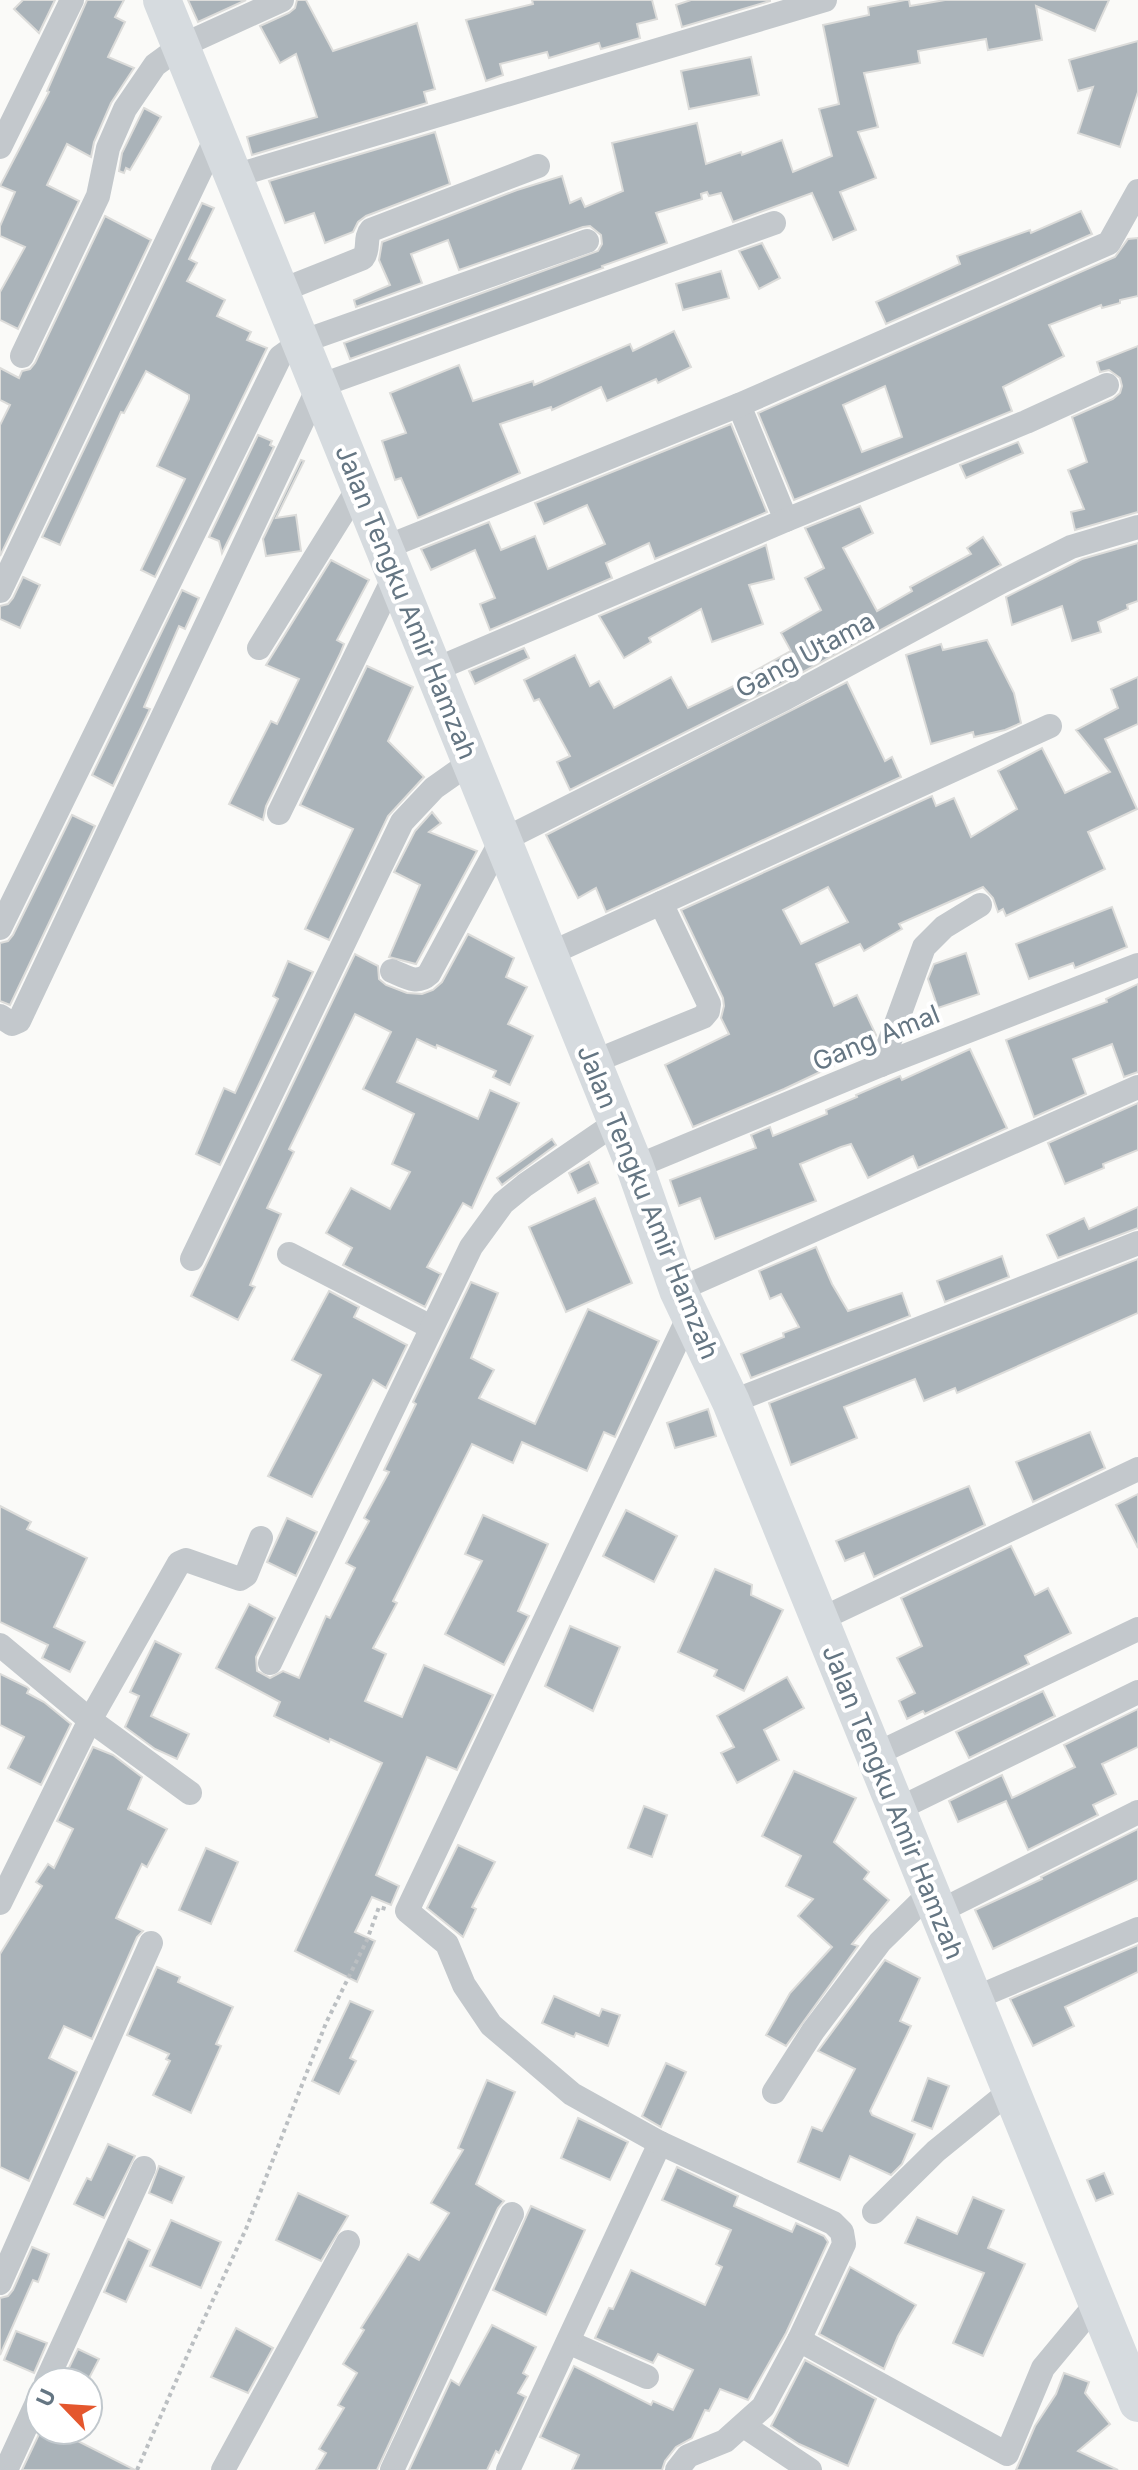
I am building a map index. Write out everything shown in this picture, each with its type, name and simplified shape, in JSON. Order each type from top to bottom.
[{"type":"main road","name":"Jalan Tengku Amir Hamzah","points":[[162,0],[635,1167],[683,1303],[731,1402],[1138,2403]]},
{"type":"street","points":[[0,147],[72,0]]},
{"type":"street","points":[[22,356],[98,196],[108,148],[125,109],[155,65],[181,46],[282,0]]},
{"type":"street","points":[[234,176],[825,0]]},
{"type":"street","points":[[0,591],[217,136]]},
{"type":"street","points":[[280,291],[363,258],[367,251],[367,235],[371,230],[538,166]]},
{"type":"street","points":[[279,813],[390,562],[1109,243],[1138,191]]},
{"type":"street","points":[[0,1016],[12,1024],[19,1021],[319,386],[774,223]]},
{"type":"street","points":[[0,928],[280,357],[301,342],[587,241]]},
{"type":"street","points":[[434,670],[1026,422],[1107,385]]},
{"type":"street","points":[[739,405],[786,520]]},
{"type":"street","points":[[259,648],[359,487]]},
{"type":"street","name":"Gang Utama","points":[[501,841],[786,698],[1071,547],[1138,527]]},
{"type":"street","points":[[549,954],[1050,726]]},
{"type":"street","points":[[192,1259],[402,822],[434,788],[471,762]]},
{"type":"street","points":[[392,971],[416,981],[423,980],[429,974],[501,841]]},
{"type":"street","points":[[593,1062],[703,1017],[708,1011],[709,1004],[661,903]]},
{"type":"street","points":[[881,1065],[924,947],[944,927],[980,905]]},
{"type":"street","name":"Gang Amal","points":[[635,1167],[881,1065],[1138,965]]},
{"type":"street","points":[[677,2470],[688,2456],[725,2441],[763,2407],[799,2340],[844,2244],[842,2232],[833,2223],[660,2143],[572,2094],[491,2025],[464,1985],[447,1944],[407,1911],[683,1303],[1138,1087]]},
{"type":"street","points":[[270,1663],[471,1247],[497,1210],[525,1185],[617,1122]]},
{"type":"street","points":[[731,1402],[1138,1243]]},
{"type":"street","points":[[289,1254],[431,1327]]},
{"type":"street","points":[[819,1620],[1138,1469]]},
{"type":"street","points":[[0,1903],[90,1720],[179,1563],[186,1560],[240,1579],[246,1575],[261,1538]]},
{"type":"street","points":[[874,1755],[1138,1629]]},
{"type":"street","points":[[0,1645],[90,1720],[190,1793]]},
{"type":"street","points":[[896,1810],[1138,1692]]},
{"type":"street","points":[[774,2092],[813,2031],[880,1942],[934,1902],[1138,1812]]},
{"type":"street","points":[[973,1999],[1138,1929]]},
{"type":"street","points":[[0,2283],[151,1943]]},
{"type":"street","points":[[874,2212],[936,2151],[1010,2091]]},
{"type":"street","points":[[508,2470],[660,2143]]},
{"type":"street","points":[[53,2366],[144,2168]]},
{"type":"street","points":[[392,2470],[512,2214]]},
{"type":"street","points":[[223,2470],[348,2242]]},
{"type":"street","points":[[799,2340],[1004,2462],[1043,2368],[1097,2303]]},
{"type":"street","points":[[568,2342],[647,2377]]},
{"type":"street","points":[[744,2426],[810,2470]]},
{"type":"street","points":[[6,2470],[24,2431]]},
{"type":"path","points":[[137,2470],[246,2229],[326,2023],[367,1940],[379,1907],[395,1912],[407,1911]]},
{"type":"building","points":[[23,0],[55,0],[39,33],[14,9]]},
{"type":"building","points":[[87,0],[124,0],[115,17],[125,22],[108,57],[134,68],[111,103],[91,157],[67,144],[47,185],[79,201],[18,329],[0,320],[0,292],[25,247],[0,236],[0,226],[15,192],[0,186],[49,92]]},
{"type":"building","points":[[188,0],[246,0],[198,22]]},
{"type":"building","points":[[297,0],[306,0],[333,51],[417,23],[435,89],[424,92],[427,103],[252,155],[247,137],[317,117],[296,54],[280,63],[260,26],[289,13],[295,8]]},
{"type":"building","points":[[532,0],[652,0],[657,19],[637,24],[640,38],[601,49],[599,43],[549,58],[547,52],[500,64],[503,75],[486,81],[466,20],[533,4]]},
{"type":"building","points":[[691,0],[770,1],[682,27],[676,5]]},
{"type":"building","points":[[909,0],[910,6],[945,0],[1109,0],[1095,31],[1036,6],[1042,40],[988,50],[986,39],[918,51],[920,63],[864,73],[878,127],[858,132],[876,178],[840,192],[856,230],[833,240],[812,193],[733,222],[721,193],[709,196],[707,192],[701,194],[702,199],[656,213],[667,243],[350,359],[344,343],[598,251],[602,244],[601,235],[590,226],[459,270],[448,240],[411,254],[422,283],[356,307],[354,300],[390,285],[379,260],[382,242],[562,176],[570,203],[581,198],[585,207],[623,191],[612,143],[697,123],[706,164],[782,140],[793,172],[832,156],[819,109],[839,104],[823,25],[869,15],[868,7]]},
{"type":"building","points":[[1138,41],[1138,92],[1120,147],[1078,133],[1093,87],[1078,91],[1069,60]]},
{"type":"building","points":[[751,57],[759,95],[689,109],[681,71]]},
{"type":"building","points":[[144,108],[161,117],[130,170],[126,168],[124,173],[119,171],[122,153]]},
{"type":"building","points":[[435,132],[450,184],[366,216],[358,222],[353,232],[325,243],[314,213],[285,223],[269,181]]},
{"type":"building","points":[[202,203],[214,208],[189,259],[197,263],[187,281],[225,300],[217,316],[251,332],[247,340],[267,348],[155,577],[141,570],[185,479],[157,466],[189,395],[146,371],[124,413],[121,412],[60,545],[42,537]]},
{"type":"building","points":[[1081,211],[1092,234],[886,324],[876,302],[960,264],[957,256],[1030,230],[1031,233]]},
{"type":"building","points":[[105,216],[151,240],[0,556],[0,425],[10,405],[0,400],[0,368],[19,378],[22,371],[30,369],[35,363]]},
{"type":"building","points":[[1138,238],[1138,296],[1102,308],[1101,305],[1049,325],[1064,356],[1003,387],[1012,411],[794,500],[758,413],[1115,257],[1128,239]],"holes":[[[885,386],[902,437],[862,452],[843,405]]]},
{"type":"building","points":[[762,243],[780,278],[759,289],[739,251]]},
{"type":"building","points":[[721,271],[729,298],[683,310],[676,284]]},
{"type":"building","points":[[674,331],[691,367],[658,383],[656,379],[607,401],[601,387],[552,410],[551,407],[500,424],[520,473],[418,518],[401,478],[395,480],[382,441],[406,433],[390,393],[459,365],[473,401],[533,381],[534,385],[630,344],[633,351]]},
{"type":"building","points":[[1138,346],[1138,512],[1075,530],[1071,512],[1084,509],[1068,470],[1087,462],[1072,417],[1120,393],[1120,378],[1109,370],[1100,372],[1097,362]]},
{"type":"building","points":[[731,424],[767,512],[655,559],[649,543],[606,563],[612,578],[490,630],[480,604],[495,598],[475,550],[431,570],[421,549],[489,522],[501,550],[535,536],[548,569],[605,544],[587,505],[544,524],[535,503]]},
{"type":"building","points":[[258,435],[272,441],[270,445],[274,447],[222,553],[219,541],[209,537]]},
{"type":"building","points":[[1018,442],[1023,453],[966,478],[960,465]]},
{"type":"building","points":[[301,460],[304,461],[276,518],[296,515],[301,551],[266,556],[263,539]]},
{"type":"building","points":[[860,506],[873,533],[843,548],[877,611],[912,591],[910,587],[971,554],[967,548],[983,537],[1001,565],[779,685],[570,790],[557,762],[570,756],[539,699],[534,701],[524,680],[575,655],[590,686],[599,681],[614,708],[671,677],[688,708],[740,683],[738,680],[791,651],[781,633],[821,610],[805,578],[824,568],[805,528]]},
{"type":"building","points":[[1138,543],[1138,601],[1127,605],[1128,609],[1098,622],[1101,632],[1072,641],[1062,606],[1012,625],[1006,597],[1082,559]]},
{"type":"building","points":[[766,545],[774,579],[749,585],[763,624],[712,642],[701,609],[649,638],[651,642],[624,658],[599,616]]},
{"type":"building","points":[[331,560],[369,580],[337,640],[344,644],[340,654],[266,806],[263,820],[229,804],[271,721],[277,724],[299,679],[266,665]]},
{"type":"building","points":[[23,577],[40,585],[20,628],[0,619],[0,606],[8,604],[13,598]]},
{"type":"building","points":[[182,590],[199,598],[185,629],[179,626],[144,707],[150,709],[113,786],[92,775]]},
{"type":"building","points":[[987,640],[1014,693],[1021,723],[1005,730],[974,737],[973,732],[931,744],[906,655],[941,644],[943,650]]},
{"type":"building","points":[[524,648],[529,658],[475,684],[469,671]]},
{"type":"building","points":[[367,666],[413,687],[388,741],[424,777],[388,816],[329,940],[305,929],[353,829],[300,805]]},
{"type":"building","points":[[1138,677],[1138,724],[1105,739],[1137,809],[1088,832],[1105,869],[1006,916],[1003,909],[998,912],[993,898],[983,887],[899,924],[902,929],[864,951],[860,944],[816,964],[834,1006],[857,995],[876,1035],[871,1048],[693,1127],[665,1065],[729,1034],[721,1018],[723,998],[681,910],[932,796],[936,806],[954,798],[971,837],[1017,809],[998,771],[1042,748],[1065,793],[1110,772],[1076,730],[1118,708],[1111,689]],"holes":[[[828,887],[848,922],[801,944],[783,910]]]},
{"type":"building","points":[[847,682],[885,761],[892,757],[901,777],[606,912],[596,888],[578,898],[546,835]]},
{"type":"building","points":[[432,812],[441,823],[429,832],[477,851],[416,964],[389,957],[420,885],[394,872],[415,831]]},
{"type":"building","points":[[72,815],[95,826],[10,1005],[0,1001],[0,943],[8,941],[13,935]]},
{"type":"building","points":[[1112,907],[1127,947],[1075,968],[1073,963],[1029,979],[1016,944]]},
{"type":"building","points":[[468,934],[514,958],[506,977],[527,987],[508,1024],[533,1036],[510,1085],[493,1077],[496,1071],[417,1039],[397,1082],[478,1119],[490,1090],[519,1103],[472,1208],[463,1203],[427,1267],[441,1274],[425,1307],[343,1265],[352,1248],[326,1233],[351,1188],[390,1209],[410,1172],[392,1164],[414,1114],[363,1089],[391,1032],[355,1014],[289,1149],[294,1152],[267,1208],[281,1214],[250,1285],[255,1287],[238,1320],[191,1296],[355,954],[378,966],[379,979],[386,985],[407,993],[422,994],[442,982]]},
{"type":"building","points":[[966,953],[979,994],[938,1008],[928,979],[934,964]]},
{"type":"building","points":[[288,961],[313,972],[220,1165],[196,1154],[224,1088],[235,1093],[278,999],[273,996]]},
{"type":"building","points":[[1138,984],[1138,1072],[1124,1077],[1112,1044],[1073,1059],[1086,1094],[1034,1117],[1006,1040],[1107,1002],[1106,999]]},
{"type":"building","points":[[970,1049],[1007,1128],[918,1168],[913,1156],[868,1178],[851,1144],[841,1147],[800,1164],[816,1201],[715,1239],[700,1198],[679,1206],[670,1180],[756,1148],[751,1135],[770,1127],[773,1136],[827,1114],[826,1110],[856,1095],[900,1076],[902,1080]]},
{"type":"building","points":[[1138,1103],[1138,1150],[1065,1184],[1048,1143]]},
{"type":"building","points":[[552,1139],[556,1145],[502,1185],[497,1178]]},
{"type":"building","points":[[589,1162],[598,1183],[578,1193],[569,1173]]},
{"type":"building","points":[[595,1198],[632,1283],[566,1312],[529,1227]]},
{"type":"building","points":[[1138,1207],[1138,1228],[1058,1258],[1047,1235],[1084,1218],[1089,1229]]},
{"type":"building","points":[[816,1247],[848,1311],[902,1293],[910,1316],[751,1378],[741,1354],[784,1337],[783,1333],[799,1327],[781,1294],[770,1299],[759,1271]]},
{"type":"building","points":[[1002,1256],[1009,1277],[945,1302],[937,1281]]},
{"type":"building","points":[[1138,1259],[1138,1313],[957,1393],[955,1388],[924,1401],[915,1379],[844,1407],[857,1438],[791,1465],[769,1403]]},
{"type":"building","points":[[471,1282],[498,1293],[471,1358],[494,1370],[479,1398],[535,1424],[588,1309],[659,1341],[615,1437],[604,1432],[587,1471],[522,1442],[513,1463],[472,1444],[393,1601],[397,1603],[373,1648],[386,1654],[365,1701],[402,1717],[424,1665],[493,1695],[457,1770],[427,1757],[376,1875],[399,1886],[391,1905],[372,1897],[355,1932],[375,1941],[357,1982],[295,1951],[382,1763],[274,1716],[280,1702],[216,1668],[249,1604],[275,1618],[256,1657],[257,1671],[270,1678],[283,1671],[299,1678],[326,1616],[330,1618],[355,1568],[346,1563],[369,1521],[364,1518],[389,1472],[384,1470],[416,1404],[413,1402]]},
{"type":"building","points":[[329,1291],[359,1307],[354,1317],[407,1345],[386,1388],[373,1380],[312,1497],[268,1476],[321,1375],[292,1360]]},
{"type":"building","points":[[708,1409],[716,1436],[675,1448],[667,1423]]},
{"type":"building","points":[[1090,1432],[1105,1468],[1033,1502],[1016,1462]]},
{"type":"building","points":[[969,1486],[985,1525],[874,1577],[864,1553],[845,1561],[836,1541]]},
{"type":"building","points":[[1138,1494],[1138,1548],[1116,1505]]},
{"type":"building","points":[[0,1506],[31,1522],[27,1529],[87,1558],[54,1627],[85,1642],[70,1672],[42,1658],[48,1645],[0,1622]]},
{"type":"building","points":[[626,1510],[677,1536],[654,1582],[603,1556]]},
{"type":"building","points":[[483,1515],[548,1544],[518,1611],[529,1616],[504,1665],[445,1634],[482,1561],[465,1554]]},
{"type":"building","points":[[287,1518],[317,1532],[296,1576],[267,1562]]},
{"type":"building","points":[[1011,1546],[1035,1595],[1048,1588],[1071,1633],[1025,1656],[1029,1664],[925,1714],[923,1711],[907,1719],[899,1701],[915,1693],[897,1658],[922,1646],[901,1598]]},
{"type":"building","points":[[715,1569],[752,1585],[751,1595],[783,1610],[744,1691],[714,1676],[717,1670],[678,1652]]},
{"type":"building","points":[[570,1626],[620,1647],[593,1711],[545,1686]]},
{"type":"building","points":[[155,1641],[181,1654],[151,1716],[189,1734],[177,1759],[155,1749],[125,1727],[139,1696],[130,1692]]},
{"type":"building","points":[[0,1674],[27,1687],[27,1693],[44,1702],[71,1724],[41,1785],[8,1768],[24,1737],[0,1725]]},
{"type":"building","points":[[787,1677],[804,1708],[764,1730],[779,1760],[737,1783],[721,1753],[734,1747],[717,1716]]},
{"type":"building","points":[[1043,1691],[1055,1716],[969,1758],[956,1732]]},
{"type":"building","points":[[1138,1709],[1138,1747],[1102,1764],[1116,1794],[1093,1805],[1098,1815],[1028,1850],[1006,1801],[958,1822],[949,1801],[1002,1775],[1012,1798],[1075,1767],[1064,1745]]},
{"type":"building","points":[[93,1747],[113,1755],[142,1777],[128,1809],[167,1829],[147,1867],[142,1864],[116,1918],[143,1931],[137,1937],[92,2039],[64,2026],[49,2058],[77,2072],[29,2181],[0,2167],[0,1954],[42,1886],[36,1882],[48,1864],[54,1868],[73,1829],[57,1821]]},
{"type":"building","points":[[794,1771],[856,1798],[834,1842],[869,1872],[864,1879],[889,1900],[852,1944],[858,1946],[786,2046],[766,2035],[790,1993],[832,1947],[798,1916],[813,1899],[786,1886],[801,1856],[762,1836]]},
{"type":"building","points":[[644,1806],[667,1815],[652,1857],[628,1848]]},
{"type":"building","points":[[1138,1829],[1138,1880],[993,1949],[975,1910]]},
{"type":"building","points":[[458,1845],[495,1862],[472,1907],[476,1909],[463,1937],[427,1908]]},
{"type":"building","points":[[206,1848],[238,1862],[211,1924],[179,1910]]},
{"type":"building","points":[[1138,1945],[1138,1972],[1065,2007],[1074,2026],[1033,2046],[1010,1999]]},
{"type":"building","points":[[885,1960],[920,1978],[900,2021],[911,2026],[870,2111],[872,2115],[915,2134],[902,2164],[891,2175],[850,2156],[840,2180],[798,2162],[812,2127],[822,2131],[855,2069],[818,2051]]},
{"type":"building","points":[[157,1967],[180,1977],[178,1982],[233,2007],[216,2044],[221,2046],[191,2113],[153,2095],[170,2061],[166,2059],[169,2054],[127,2035]]},
{"type":"building","points":[[554,1996],[599,2016],[602,2009],[620,2015],[608,2046],[576,2033],[574,2037],[542,2023]]},
{"type":"building","points":[[350,2001],[373,2011],[350,2058],[356,2061],[339,2094],[312,2081]]},
{"type":"building","points":[[666,2063],[686,2072],[661,2127],[642,2116]]},
{"type":"building","points":[[928,2078],[949,2086],[932,2129],[912,2121]]},
{"type":"building","points":[[487,2080],[515,2092],[476,2184],[504,2201],[498,2208],[377,2470],[316,2470],[326,2453],[319,2449],[344,2408],[338,2405],[357,2373],[343,2364],[364,2330],[361,2328],[408,2254],[419,2260],[449,2213],[431,2203],[463,2150],[458,2148]]},
{"type":"building","points":[[578,2118],[628,2142],[610,2180],[561,2158]]},
{"type":"building","points":[[108,2144],[135,2156],[104,2218],[74,2204],[87,2178],[91,2180]]},
{"type":"building","points":[[159,2166],[184,2177],[172,2203],[149,2193]]},
{"type":"building","points":[[677,2167],[738,2196],[734,2206],[792,2232],[796,2223],[824,2236],[828,2242],[786,2333],[748,2400],[720,2389],[709,2411],[705,2410],[692,2438],[676,2447],[662,2470],[572,2470],[579,2455],[540,2437],[574,2366],[651,2405],[653,2401],[673,2410],[693,2370],[658,2354],[653,2363],[595,2338],[631,2270],[705,2305],[722,2267],[716,2264],[731,2230],[662,2200]]},
{"type":"building","points":[[1104,2173],[1113,2194],[1096,2201],[1087,2180]]},
{"type":"building","points":[[298,2193],[348,2216],[321,2261],[276,2240]]},
{"type":"building","points":[[973,2197],[1004,2210],[988,2248],[1025,2264],[983,2356],[953,2343],[984,2273],[905,2243],[917,2217],[957,2234]]},
{"type":"building","points":[[531,2206],[585,2230],[546,2315],[493,2290]]},
{"type":"building","points":[[171,2220],[221,2242],[201,2288],[150,2266]]},
{"type":"building","points":[[128,2239],[150,2250],[126,2302],[104,2292]]},
{"type":"building","points":[[32,2247],[49,2254],[38,2282],[33,2280],[0,2355],[0,2298],[8,2296],[13,2290]]},
{"type":"building","points":[[850,2267],[916,2305],[884,2369],[819,2334]]},
{"type":"building","points":[[492,2325],[536,2347],[523,2373],[528,2376],[518,2393],[526,2397],[499,2453],[496,2451],[487,2470],[409,2470],[451,2380],[459,2385]]},
{"type":"building","points":[[236,2328],[273,2348],[248,2393],[211,2377]]},
{"type":"building","points":[[16,2331],[47,2343],[37,2366],[24,2366],[24,2369],[4,2360]]},
{"type":"building","points":[[78,2349],[99,2359],[95,2366],[70,2366]]},
{"type":"building","points":[[805,2360],[876,2399],[848,2466],[799,2444],[771,2426]]},
{"type":"building","points":[[1064,2373],[1089,2382],[1085,2393],[1110,2424],[1078,2451],[1118,2470],[1016,2470],[1035,2426],[1056,2394]]},
{"type":"building","points":[[33,2446],[88,2446],[135,2470],[22,2470]]}]
